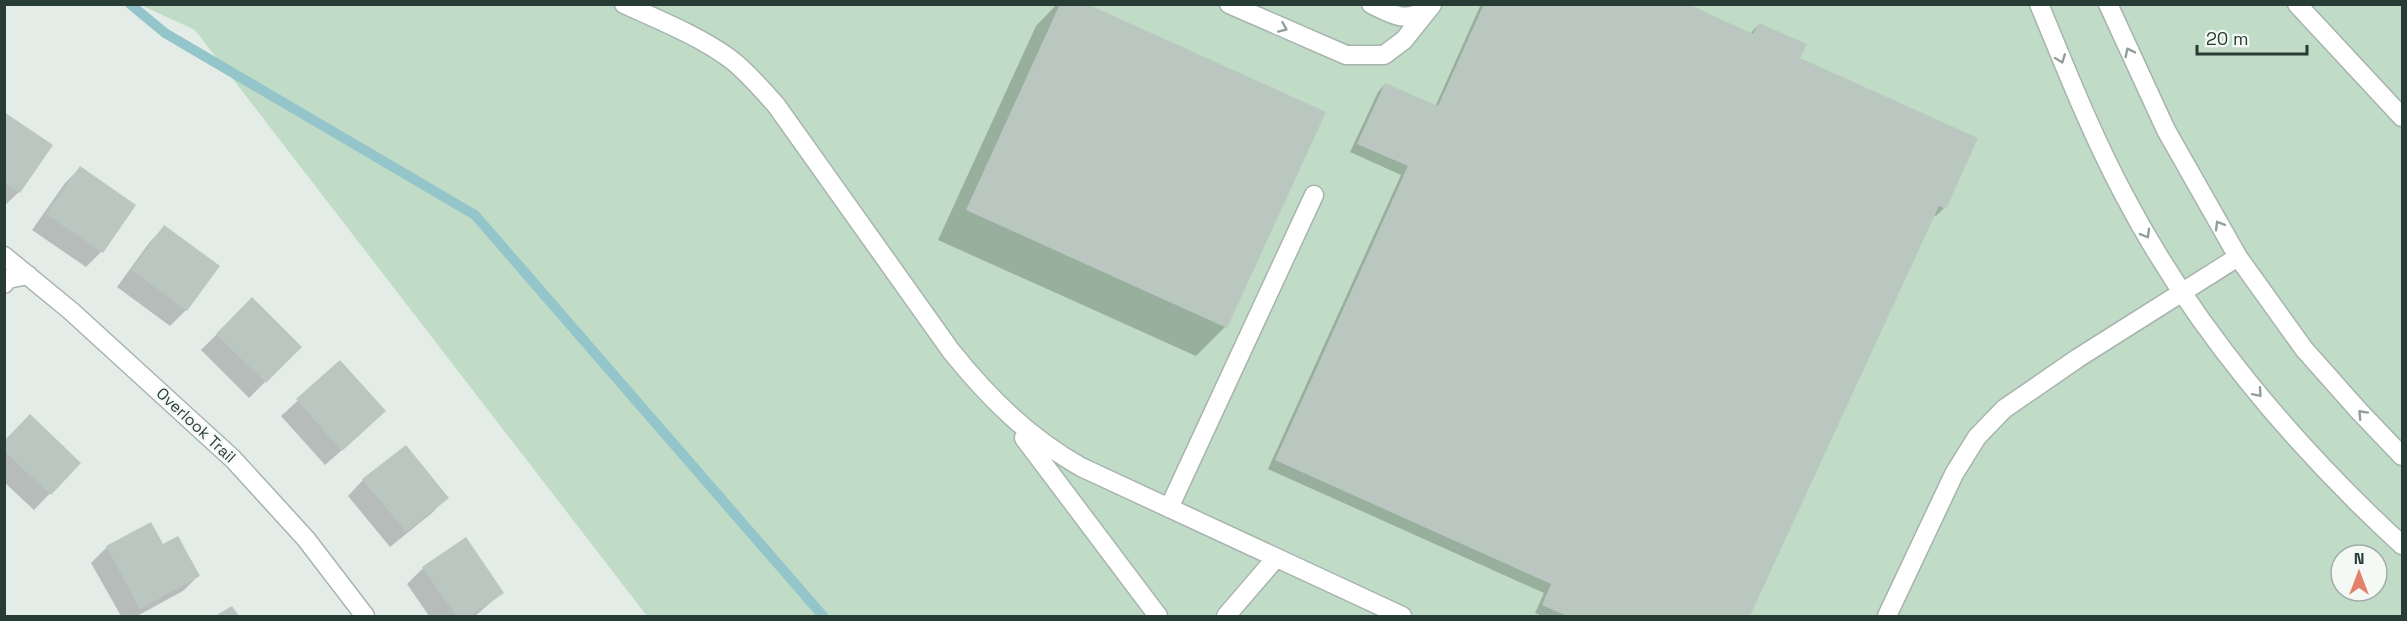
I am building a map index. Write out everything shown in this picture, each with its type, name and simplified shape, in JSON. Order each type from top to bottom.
[{"type":"street","points":[[624,4],[729,58],[776,105],[951,351],[981,389],[1008,416],[1041,443],[1060,456],[1402,616]]},
{"type":"street","points":[[1229,4],[1346,55],[1384,55],[1404,40],[1432,5]]},
{"type":"street","points":[[1371,4],[1400,18],[1418,16],[1432,5]]},
{"type":"street","points":[[2039,4],[2096,140],[2158,254],[2223,349],[2252,386],[2361,507],[2403,545]]},
{"type":"street","points":[[2108,4],[2166,130],[2238,257],[2304,349],[2403,456]]},
{"type":"street","points":[[2297,4],[2403,117]]},
{"type":"street","points":[[1169,508],[1314,195]]},
{"type":"street","name":"Overlook Trail","points":[[4,256],[233,459],[306,539],[365,616]]},
{"type":"street","points":[[1887,616],[1954,474],[1977,437],[1990,423],[2004,409],[2040,383],[2238,257]]},
{"type":"street","points":[[4,284],[8,279],[28,275]]},
{"type":"street","points":[[1008,416],[1158,616]]},
{"type":"street","points":[[1226,616],[1276,558]]},
{"type":"green space","points":[[141,5],[2402,5],[2402,616],[647,616],[195,30]]},
{"type":"building","points":[[1060,4],[1087,4],[1326,112],[1227,328],[966,210]]},
{"type":"building","points":[[1484,4],[1688,4],[1753,34],[1759,23],[1807,44],[1800,58],[1978,138],[1946,209],[1939,206],[1750,616],[1567,616],[1542,605],[1551,584],[1275,460],[1408,166],[1357,144],[1385,83],[1438,106]]},
{"type":"building","points":[[4,112],[53,145],[20,193],[4,182]]},
{"type":"building","points":[[80,166],[136,205],[103,253],[46,214]]},
{"type":"building","points":[[164,225],[220,266],[187,311],[131,270]]},
{"type":"building","points":[[252,297],[302,347],[266,383],[216,334]]},
{"type":"building","points":[[340,360],[386,411],[342,451],[296,399]]},
{"type":"building","points":[[30,414],[81,463],[51,495],[4,451],[4,441]]},
{"type":"building","points":[[406,445],[449,498],[406,532],[362,479]]},
{"type":"building","points":[[151,522],[163,544],[178,536],[200,576],[140,609],[106,546]]},
{"type":"building","points":[[466,537],[504,593],[470,616],[456,616],[422,567]]},
{"type":"building","points":[[232,606],[239,616],[215,616]]},
{"type":"waterway","points":[[130,4],[165,33],[475,215],[823,616]]}]
